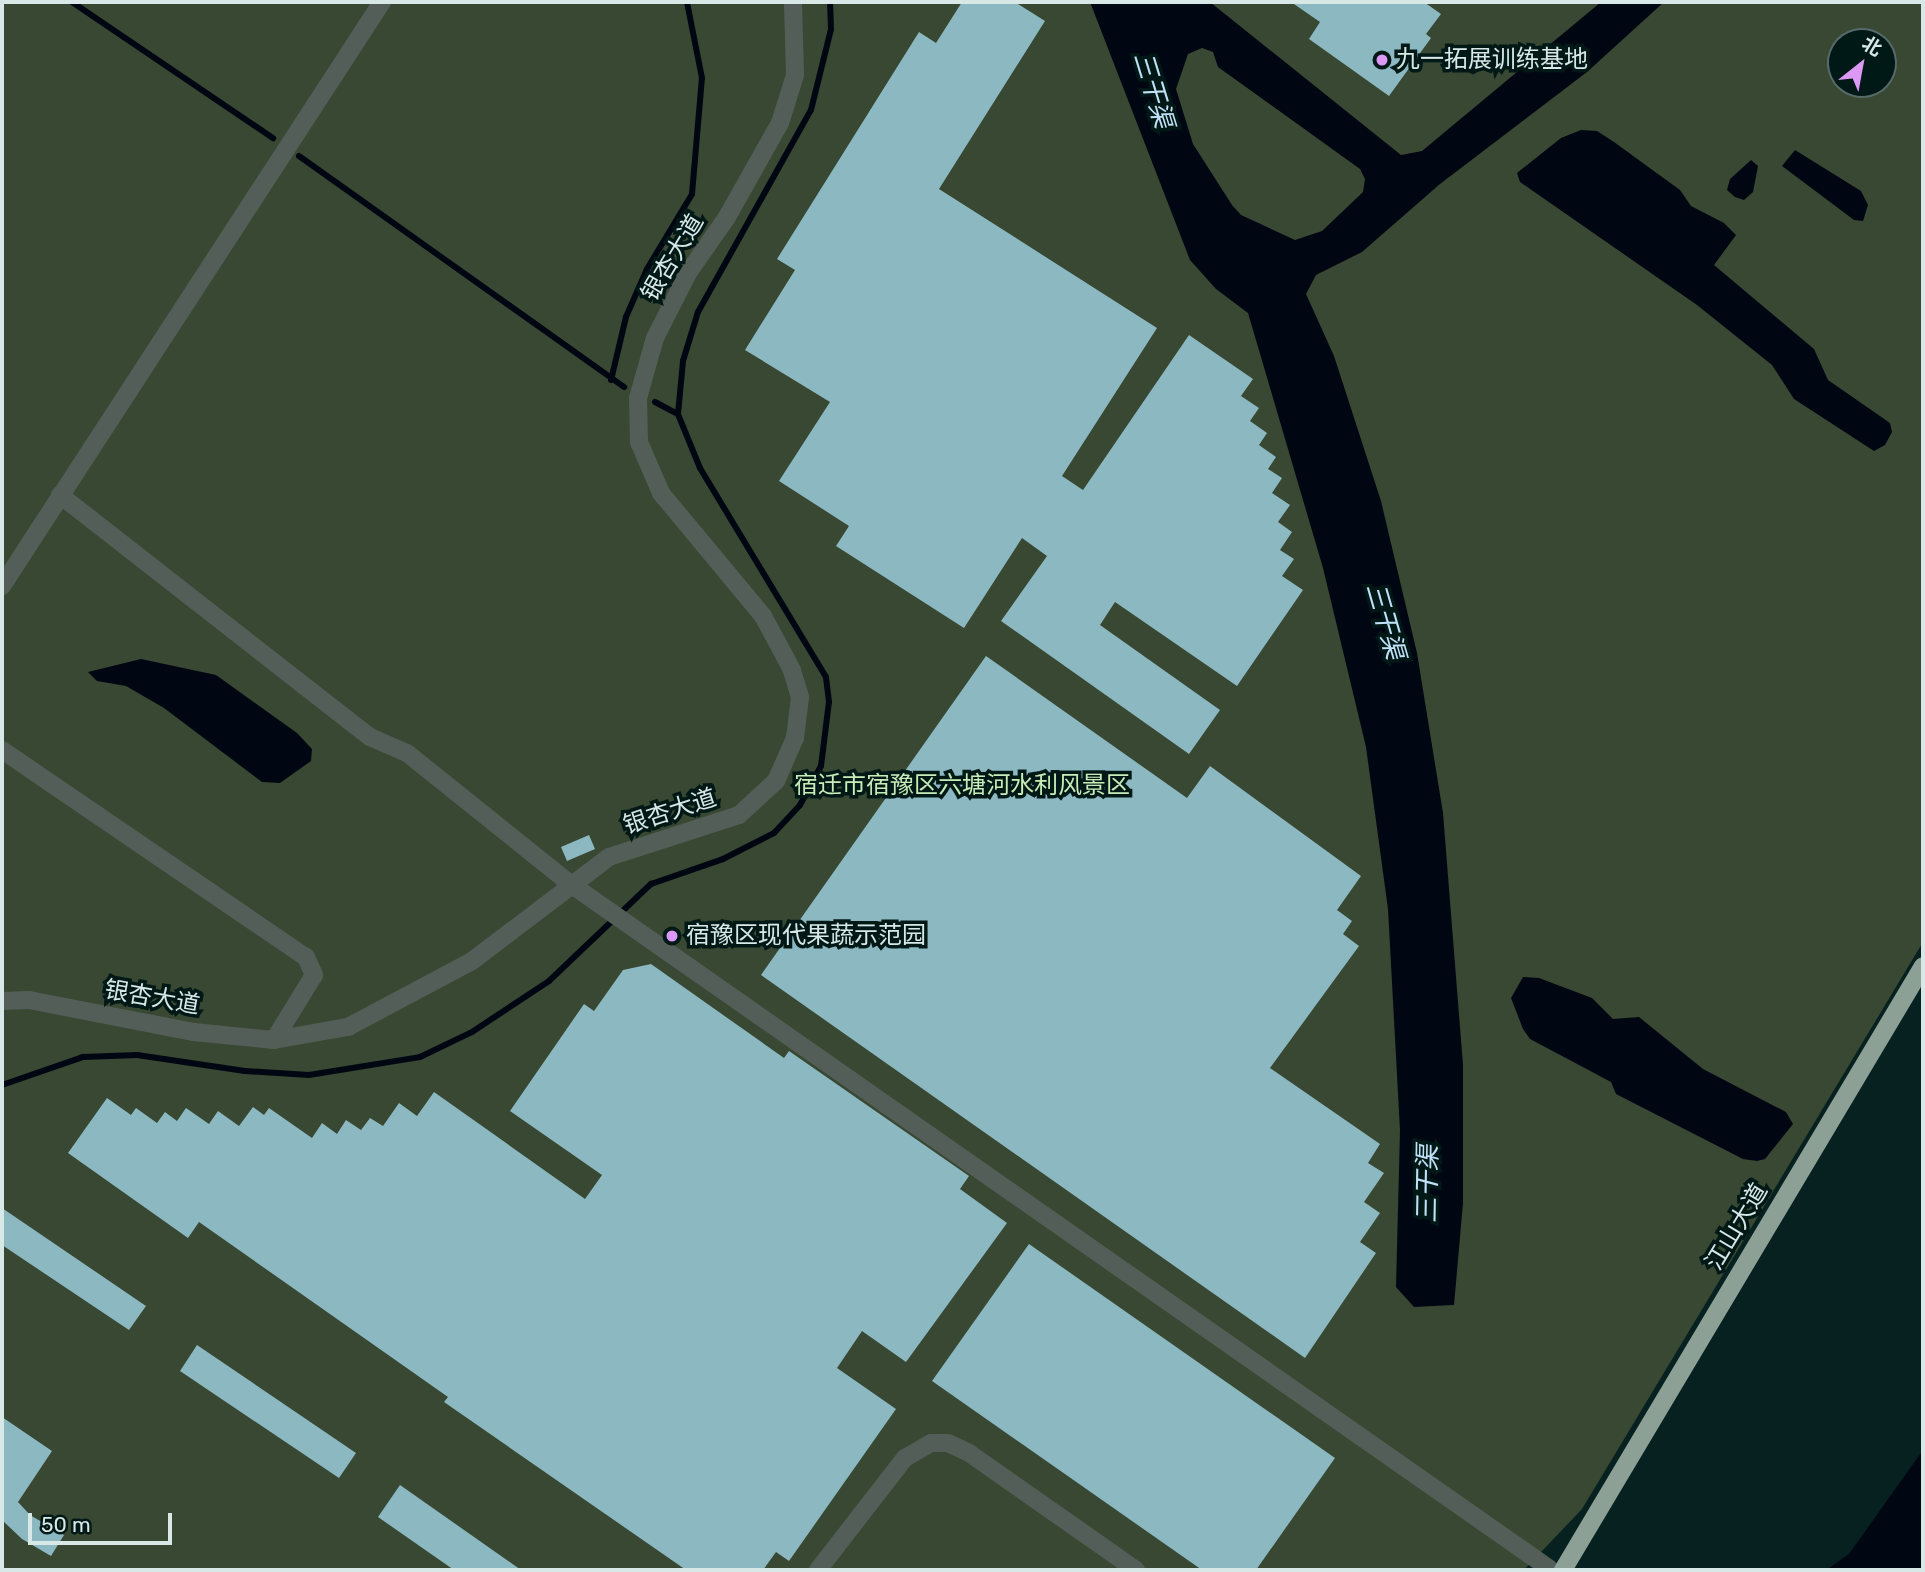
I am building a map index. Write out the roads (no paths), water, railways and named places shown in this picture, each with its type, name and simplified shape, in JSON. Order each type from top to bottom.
[{"type":"main road","name":"江山大道","points":[[1554,1570],[1593,1514],[1923,966]]},
{"type":"street","points":[[2,586],[382,2]]},
{"type":"street","name":"银杏大道","points":[[2,1001],[29,1000],[194,1032],[274,1040],[348,1027],[472,961],[576,888],[609,858],[739,815],[776,781],[795,738],[800,697],[779,643],[763,616],[661,493],[639,442],[638,398],[655,338],[688,273],[727,217],[779,123],[795,75],[793,2]]},
{"type":"street","points":[[60,495],[370,737],[407,753],[576,888],[1554,1570]]},
{"type":"street","points":[[2,750],[306,957],[314,975],[274,1040]]},
{"type":"street","points":[[818,1570],[905,1458],[932,1443],[948,1443],[969,1453],[1136,1570]]},
{"type":"water","name":"三干渠","points":[[1090,2],[1210,2],[1401,155],[1422,151],[1601,2],[1664,2],[1587,72],[1440,184],[1362,252],[1316,275],[1306,294],[1334,356],[1381,501],[1417,653],[1443,813],[1463,1065],[1463,1203],[1454,1305],[1414,1307],[1396,1287],[1400,1130],[1388,909],[1366,747],[1323,568],[1248,313],[1216,289],[1190,260]],"holes":[[[1202,48],[1213,52],[1218,67],[1360,169],[1365,179],[1363,192],[1322,231],[1295,240],[1241,215],[1193,144],[1176,89],[1188,54]]]},
{"type":"water","points":[[1581,130],[1597,131],[1614,142],[1680,190],[1691,206],[1724,223],[1736,235],[1714,265],[1814,349],[1828,380],[1890,423],[1892,432],[1885,445],[1874,451],[1794,399],[1772,365],[1697,305],[1520,182],[1517,173],[1561,138]]},
{"type":"water","points":[[1795,150],[1861,191],[1868,205],[1863,221],[1854,220],[1782,166]]},
{"type":"water","points":[[1751,160],[1758,166],[1753,192],[1744,200],[1727,190],[1730,179]]},
{"type":"water","points":[[141,659],[216,675],[297,733],[312,749],[311,761],[280,783],[262,782],[164,708],[126,686],[97,681],[88,672]]},
{"type":"water","points":[[1523,977],[1539,978],[1592,998],[1613,1019],[1639,1017],[1703,1069],[1786,1112],[1793,1124],[1765,1159],[1743,1159],[1616,1094],[1611,1082],[1530,1039],[1523,1029],[1511,998]]},
{"type":"water","points":[[1923,1450],[1923,1570],[1826,1570],[1849,1554]]},
{"type":"waterway","points":[[72,2],[273,138]]},
{"type":"waterway","points":[[611,380],[626,317],[647,269],[692,194],[702,78],[687,2]]},
{"type":"waterway","points":[[2,1085],[83,1057],[137,1055],[245,1071],[309,1075],[420,1057],[472,1032],[549,981],[651,884],[723,859],[774,833],[800,805],[821,766],[829,702],[826,677],[700,468],[678,414],[683,361],[698,312],[811,110],[831,29],[830,2]]},
{"type":"waterway","points":[[299,156],[624,387]]},
{"type":"waterway","points":[[655,402],[678,414]]},
{"type":"place","name":"九一拓展训练基地","points":[[1382,60]]},
{"type":"place","name":"宿豫区现代果蔬示范园","points":[[672,936]]},
{"type":"park label","name":"宿迁市宿豫区六塘河水利风景区","points":[[962,786]]}]
